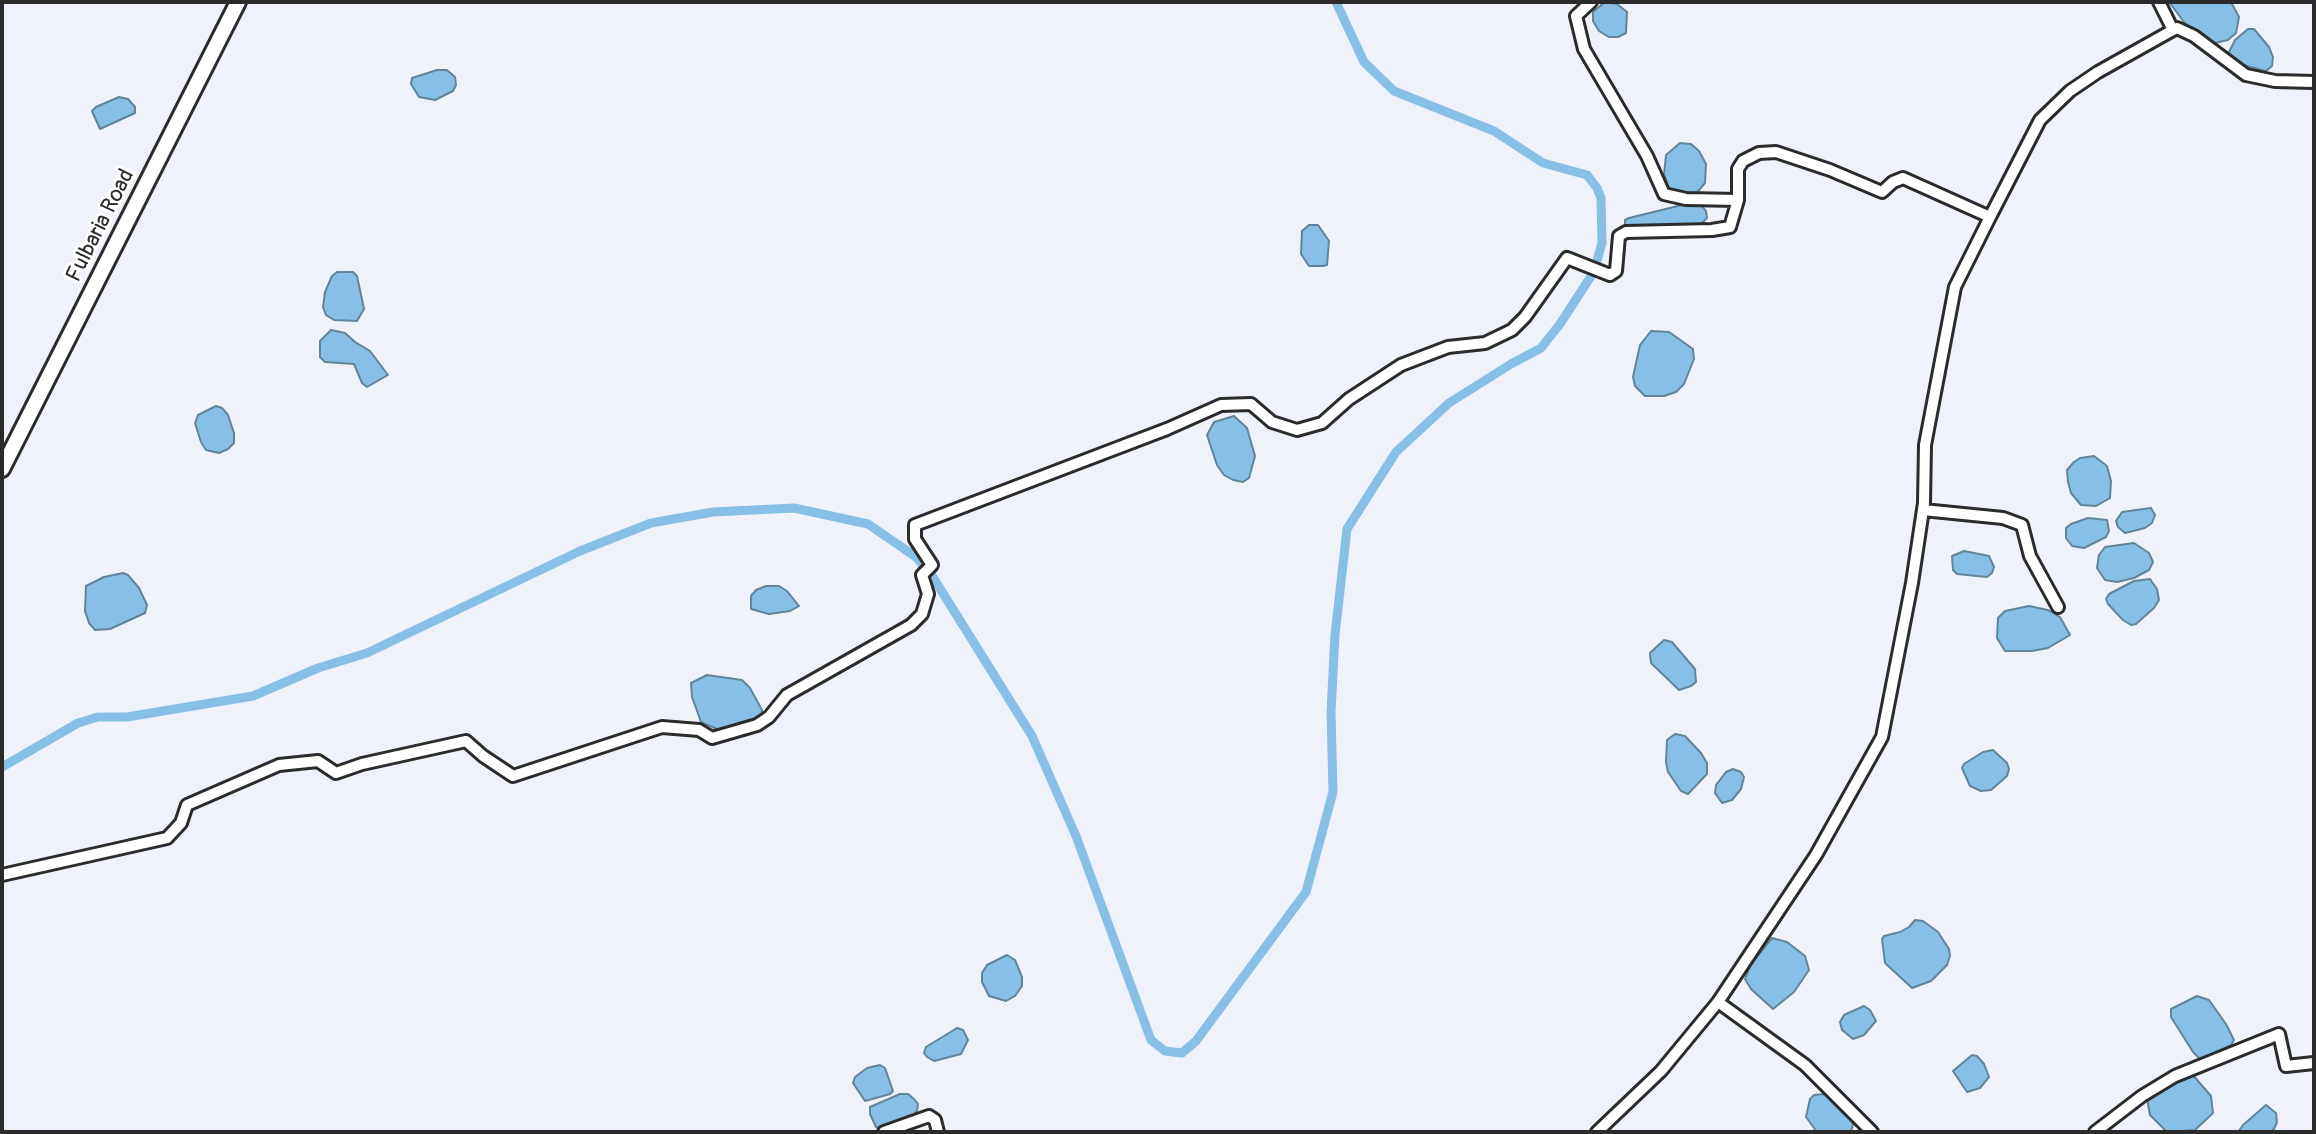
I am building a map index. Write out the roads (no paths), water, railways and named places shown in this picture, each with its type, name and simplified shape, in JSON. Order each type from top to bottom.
[{"type":"main road","name":"Fulbaria Road","points":[[2,469],[238,2]]},
{"type":"street","points":[[1591,2],[1576,16],[1584,49],[1647,156],[1664,194],[1686,199],[1738,200]]},
{"type":"street","points":[[2159,2],[2173,30]]},
{"type":"street","points":[[1597,1132],[1661,1071],[1718,1002],[1816,855],[1882,737],[1896,675],[1923,510],[1925,445],[1955,287],[2040,120],[2079,85],[2177,28],[2194,36],[2246,75],[2275,81],[2314,82]]},
{"type":"street","points":[[2,875],[167,838],[181,823],[187,805],[279,765],[318,761],[336,773],[362,764],[466,741],[513,776],[662,727],[699,730],[712,738],[741,731],[769,717],[787,695],[911,625],[926,606],[928,594],[922,575],[932,565],[915,539],[915,525],[1153,435],[1221,405],[1251,404],[1272,422],[1297,430],[1322,423],[1349,399],[1401,365],[1448,347],[1485,343],[1512,330],[1525,317],[1567,258],[1610,275],[1616,271],[1619,236],[1626,232],[1730,227],[1738,200],[1738,169],[1743,161],[1759,153],[1776,152],[1882,192],[1903,178],[1990,217]]},
{"type":"street","points":[[1923,510],[2003,518],[2022,525],[2030,556],[2058,607]]},
{"type":"street","points":[[1718,1002],[1805,1065],[1872,1132]]},
{"type":"street","points":[[2095,1132],[2142,1096],[2175,1076],[2279,1034],[2286,1066],[2314,1063]]},
{"type":"street","points":[[884,1132],[929,1116],[935,1120],[938,1132]]},
{"type":"water","points":[[1605,2],[1617,4],[1627,12],[1626,33],[1609,37],[1599,31],[1593,21],[1593,12]]},
{"type":"water","points":[[2169,2],[2231,2],[2239,17],[2236,33],[2228,40],[2215,43],[2204,39],[2184,22]]},
{"type":"water","points":[[2248,29],[2254,29],[2269,47],[2272,66],[2266,71],[2242,65],[2228,54],[2235,40]]},
{"type":"water","points":[[447,70],[455,77],[453,91],[435,100],[419,97],[411,84],[412,78]]},
{"type":"water","points":[[119,97],[128,99],[135,107],[135,113],[100,129],[92,111]]},
{"type":"water","points":[[1680,143],[1691,144],[1706,164],[1705,183],[1694,196],[1670,192],[1664,174],[1666,155]]},
{"type":"water","points":[[1694,202],[1706,211],[1707,218],[1701,224],[1671,229],[1625,227],[1625,220],[1629,218]]},
{"type":"water","points":[[1309,225],[1318,225],[1329,241],[1327,265],[1309,266],[1301,254],[1302,231]]},
{"type":"water","points":[[337,272],[353,272],[357,276],[364,309],[357,321],[334,320],[326,315],[323,307],[325,292]]},
{"type":"water","points":[[331,330],[345,333],[370,351],[388,375],[367,387],[354,364],[325,362],[320,357],[320,341]]},
{"type":"water","points":[[1651,331],[1669,332],[1693,349],[1694,359],[1684,384],[1676,392],[1664,396],[1645,396],[1635,386],[1633,377],[1640,345]]},
{"type":"water","points":[[216,406],[228,415],[234,433],[234,443],[219,453],[206,450],[195,423],[198,415]]},
{"type":"water","points":[[1234,416],[1247,428],[1255,456],[1249,478],[1243,482],[1224,475],[1217,465],[1207,435],[1214,422]]},
{"type":"water","points":[[2094,456],[2107,466],[2111,481],[2110,498],[2096,506],[2081,505],[2071,493],[2067,470],[2080,458]]},
{"type":"water","points":[[2151,508],[2155,515],[2152,523],[2145,528],[2125,533],[2118,527],[2116,521],[2122,512]]},
{"type":"water","points":[[2088,518],[2107,520],[2109,531],[2106,537],[2084,548],[2072,546],[2066,538],[2066,528]]},
{"type":"water","points":[[2134,543],[2149,553],[2153,562],[2149,570],[2117,582],[2105,580],[2097,568],[2099,555],[2105,547]]},
{"type":"water","points":[[1964,551],[1989,556],[1994,567],[1992,573],[1987,577],[1957,574],[1953,570],[1952,556]]},
{"type":"water","points":[[123,573],[139,588],[147,605],[145,613],[110,629],[95,630],[85,611],[86,586],[104,577]]},
{"type":"water","points":[[2150,579],[2157,589],[2159,600],[2154,608],[2131,625],[2106,599],[2109,594],[2134,581]]},
{"type":"water","points":[[766,586],[779,586],[799,606],[790,611],[769,614],[751,609],[751,596]]},
{"type":"water","points":[[2029,606],[2048,610],[2060,617],[2070,635],[2048,648],[2005,651],[1997,638],[1998,618],[2005,611]]},
{"type":"water","points":[[1664,640],[1672,642],[1695,669],[1696,682],[1691,686],[1679,690],[1651,663],[1650,653]]},
{"type":"water","points":[[707,675],[742,680],[750,688],[762,715],[748,724],[724,729],[701,722],[692,697],[691,683]]},
{"type":"water","points":[[1675,734],[1685,736],[1707,763],[1707,774],[1688,794],[1681,791],[1668,772],[1667,740]]},
{"type":"water","points":[[1993,750],[2007,763],[2007,776],[1991,790],[1981,791],[1970,786],[1962,768],[1964,764],[1983,752]]},
{"type":"water","points":[[1733,769],[1744,777],[1741,789],[1732,800],[1722,803],[1715,793],[1716,785],[1726,772]]},
{"type":"water","points":[[1915,920],[1923,921],[1938,932],[1950,956],[1947,965],[1931,981],[1912,988],[1885,963],[1882,939],[1909,927]]},
{"type":"water","points":[[1772,938],[1787,942],[1805,956],[1809,970],[1794,992],[1773,1009],[1751,989],[1745,979],[1751,964]]},
{"type":"water","points":[[1007,955],[1015,960],[1022,986],[1015,996],[1006,1001],[989,996],[982,982],[982,973],[987,965]]},
{"type":"water","points":[[2197,996],[2209,1000],[2234,1040],[2231,1045],[2205,1059],[2193,1052],[2171,1017],[2171,1009]]},
{"type":"water","points":[[1864,1006],[1876,1021],[1864,1035],[1853,1039],[1842,1030],[1840,1022],[1844,1015]]},
{"type":"water","points":[[957,1028],[963,1030],[968,1040],[961,1054],[934,1061],[927,1057],[924,1053],[926,1047]]},
{"type":"water","points":[[1972,1055],[1984,1064],[1989,1077],[1980,1088],[1967,1092],[1953,1071]]},
{"type":"water","points":[[880,1065],[885,1068],[893,1091],[865,1101],[853,1083],[855,1077],[867,1068]]},
{"type":"water","points":[[2192,1074],[2211,1096],[2213,1113],[2195,1130],[2167,1132],[2150,1115],[2147,1099],[2180,1076]]},
{"type":"water","points":[[900,1094],[908,1094],[914,1099],[918,1104],[917,1111],[884,1129],[876,1127],[870,1107]]},
{"type":"water","points":[[1825,1094],[1848,1114],[1853,1124],[1851,1132],[1817,1132],[1806,1117],[1810,1099],[1814,1095]]},
{"type":"water","points":[[2266,1105],[2276,1113],[2274,1129],[2270,1132],[2238,1132],[2243,1125]]},
{"type":"waterway","points":[[1336,2],[1364,62],[1394,91],[1494,131],[1543,163],[1587,175],[1601,198],[1602,243],[1596,264]]},
{"type":"waterway","points":[[2,767],[78,723],[98,717],[127,717],[253,696],[318,668],[367,653],[580,551],[651,523],[713,512],[794,508],[868,524],[916,557],[931,574],[1032,736],[1076,836],[1151,1040],[1165,1051],[1182,1053],[1196,1041],[1306,892],[1333,792],[1331,712],[1335,635],[1347,529],[1396,452],[1449,403],[1541,348],[1593,273]]}]
